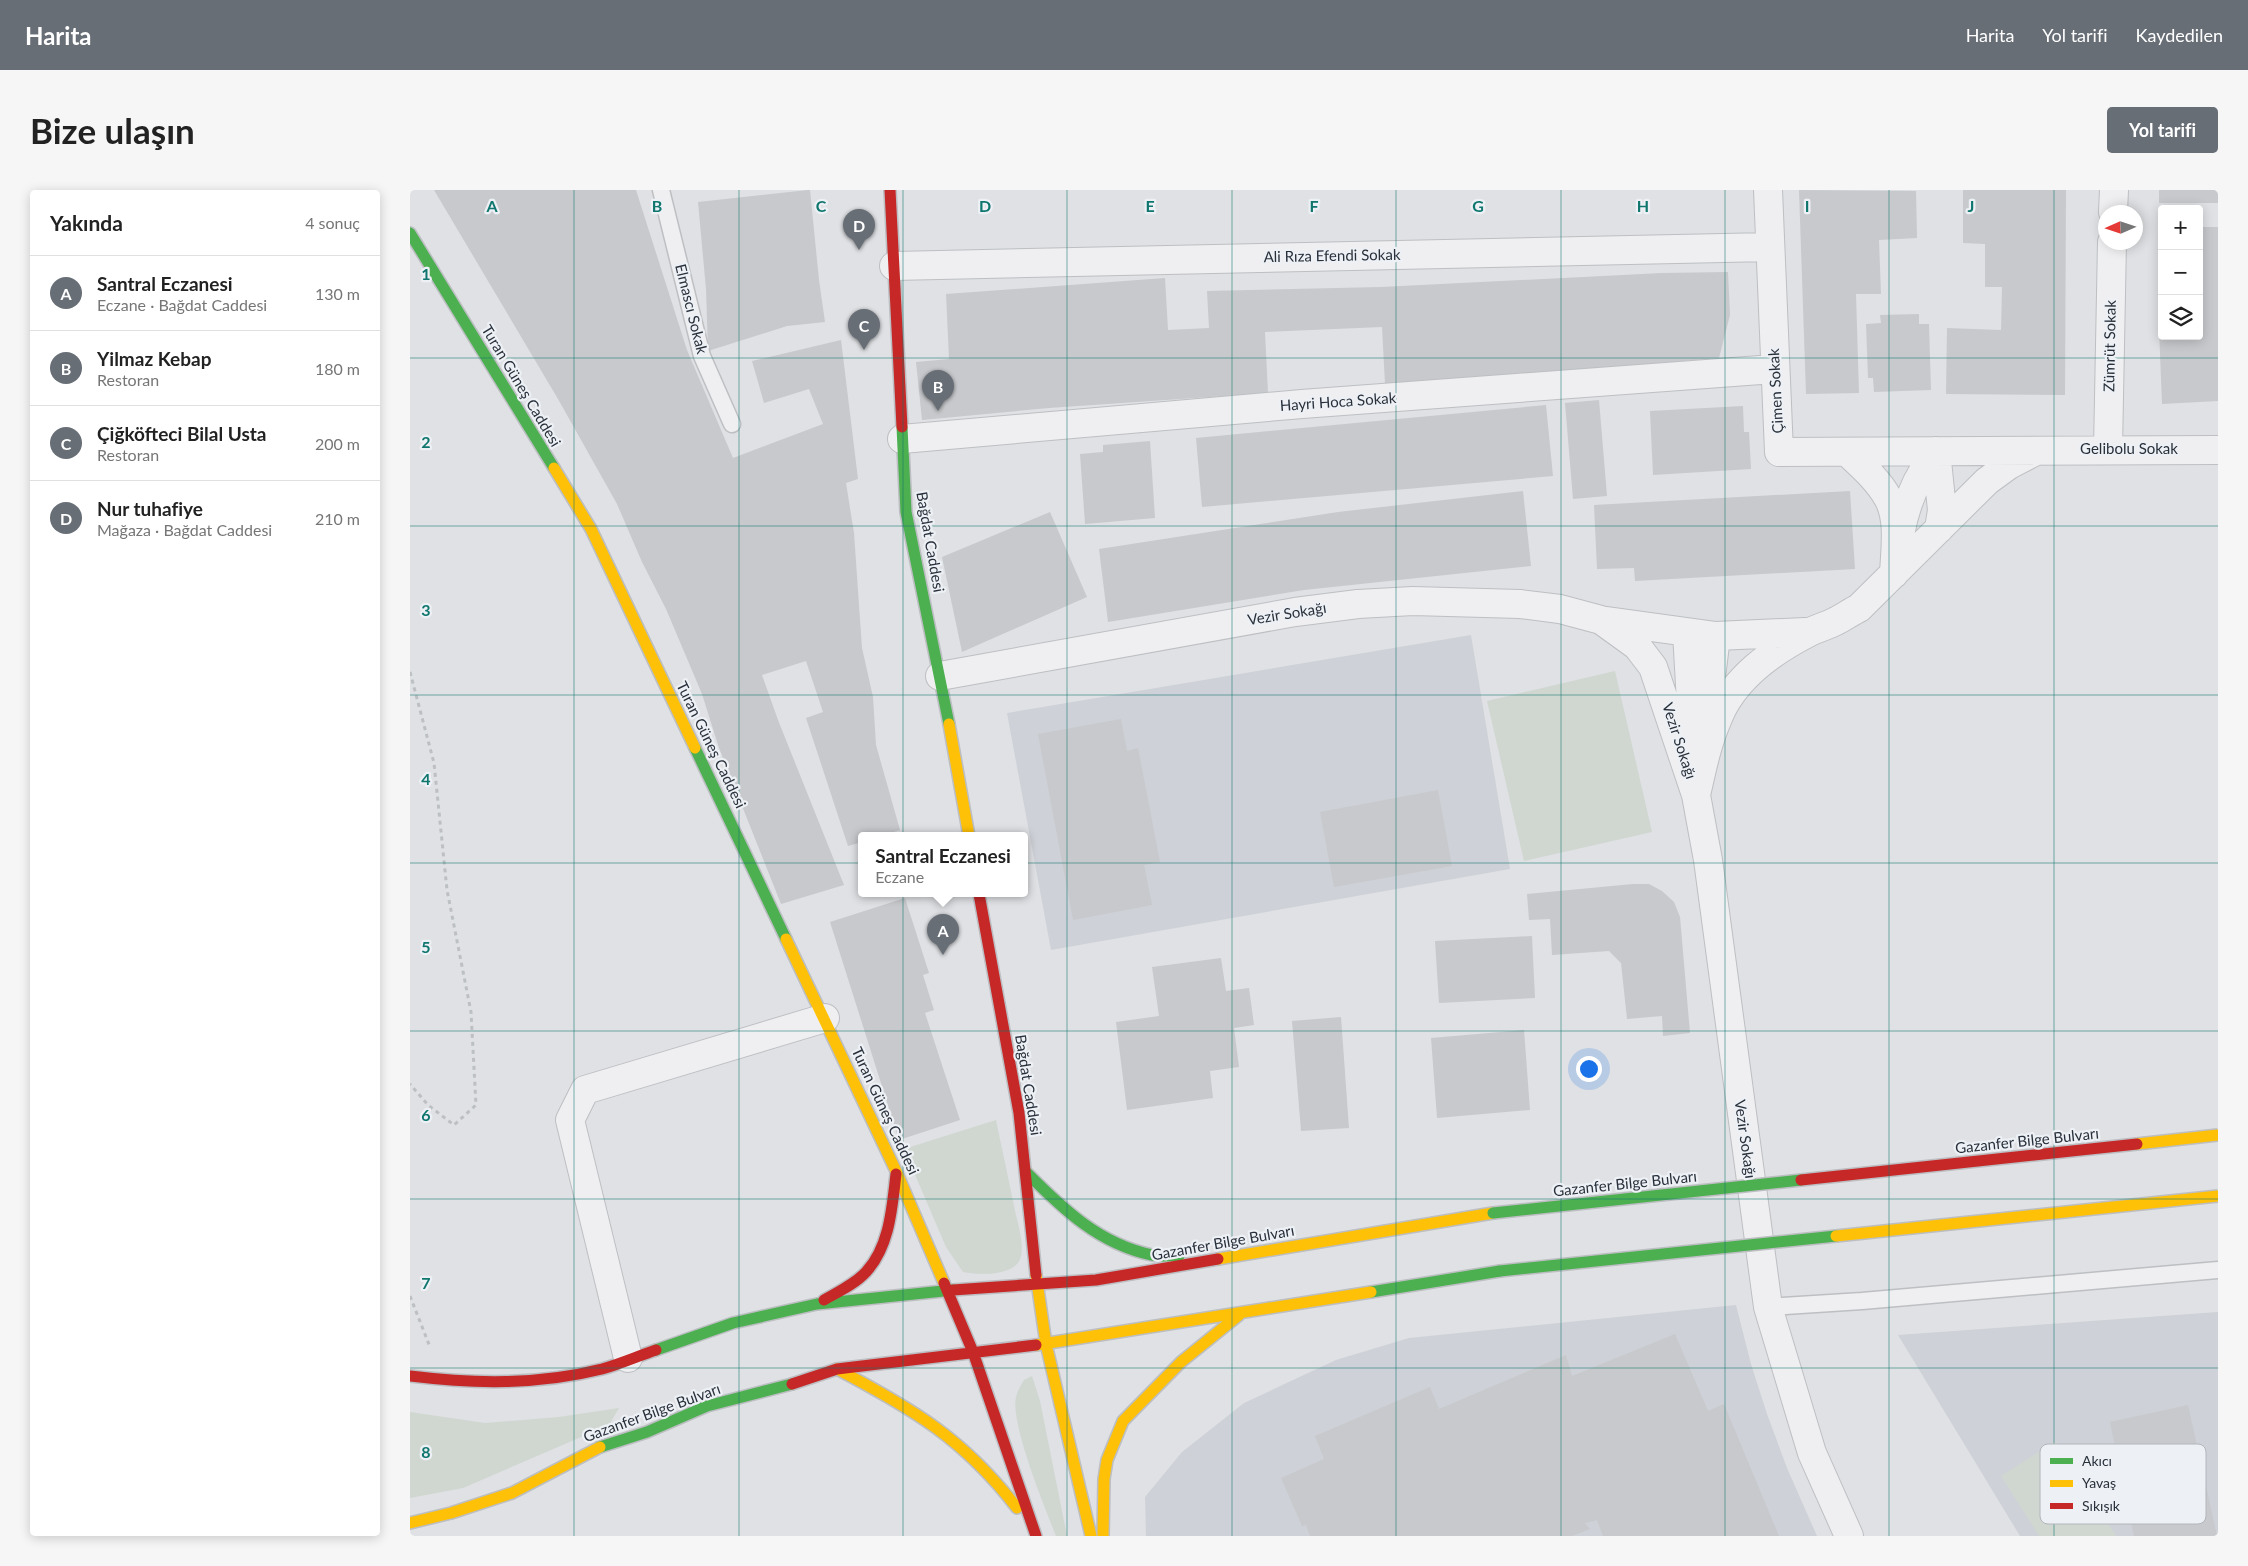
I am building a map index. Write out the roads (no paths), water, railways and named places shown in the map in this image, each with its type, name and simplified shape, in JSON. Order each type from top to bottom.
[{"type":"main road","name":"Bağdat Caddesi","points":[[890,190],[906,512],[940,676],[968,832]]},
{"type":"main road","name":"Turan Güneş Caddesi","points":[[410,233],[591,529],[896,1170],[929,1252],[973,1352]]},
{"type":"main road","name":"Bağdat Caddesi","points":[[980,897],[1019,1113],[1037,1283],[1046,1344]]},
{"type":"main road","name":"Gazanfer Bilge Bulvarı","points":[[947,1290],[1096,1280],[1493,1213],[2218,1135]]},
{"type":"main road","points":[[817,1304],[847,1287],[865,1273],[876,1258],[885,1236],[892,1206],[896,1170]]},
{"type":"main road","points":[[1026,1172],[1066,1213],[1105,1241],[1150,1255],[1231,1257]]},
{"type":"main road","points":[[1091,1536],[1046,1344],[1500,1271],[2218,1196]]},
{"type":"main road","points":[[410,1376],[443,1380],[505,1383],[539,1380],[602,1368],[733,1323],[817,1304],[947,1290]]},
{"type":"main road","points":[[1103,1536],[1104,1479],[1107,1460],[1123,1421],[1181,1362],[1240,1314]]},
{"type":"main road","name":"Gazanfer Bilge Bulvarı","points":[[410,1523],[451,1513],[512,1493],[592,1450],[647,1432],[707,1406],[779,1388],[837,1369],[1046,1344]]},
{"type":"main road","points":[[973,1352],[1035,1534]]},
{"type":"main road","points":[[837,1369],[905,1404],[977,1459],[997,1480],[1035,1534]]},
{"type":"street","name":"Çimen Sokak","points":[[1768,190],[1778,452],[2039,450]]},
{"type":"street","points":[[2113,205],[2114,190]]},
{"type":"street","name":"Ali Rıza Efendi Sokak","points":[[894,266],[1770,247]]},
{"type":"street","name":"Zümrüt Sokak","points":[[2108,449],[2112,250]]},
{"type":"street","name":"Hayri Hoca Sokak","points":[[902,438],[1292,405],[1774,369]]},
{"type":"street","points":[[1696,795],[1718,716],[1733,692],[1766,657],[1809,632],[1836,622],[1859,608],[1987,481],[2009,465],[2039,450]]},
{"type":"street","name":"Gelibolu Sokak","points":[[2039,450],[2218,450]]},
{"type":"street","points":[[1894,574],[1903,516],[1908,501],[1924,467],[1936,451]]},
{"type":"street","points":[[1936,451],[1942,510],[1939,529]]},
{"type":"street","points":[[1847,452],[1877,481],[1889,499],[1895,528],[1894,574]]},
{"type":"street","name":"Vezir Sokağı","points":[[940,676],[1295,612],[1358,604],[1413,601],[1520,604],[1560,609],[1601,620],[1637,646],[1653,667],[1696,795],[1708,860],[1768,1307],[1812,1453],[1849,1536]]},
{"type":"street","points":[[1601,620],[1716,636],[1809,632]]},
{"type":"street","points":[[1686,633],[1696,795]]},
{"type":"street","points":[[1696,795],[1716,636]]},
{"type":"street","points":[[628,1358],[570,1120],[585,1090],[825,1018]]},
{"type":"lane","name":"Elmascı Sokak","points":[[661,190],[702,356],[732,424]]},
{"type":"lane","points":[[1768,1307],[1862,1301],[2218,1270]]},
{"type":"place","name":"Nur tuhafiye","points":[[859,250]]},
{"type":"place","name":"Çiğköfteci Bilal Usta","points":[[864,350]]},
{"type":"place","name":"Yilmaz Kebap","points":[[938,411]]},
{"type":"place","name":"Santral Eczanesi","points":[[943,955]]}]
